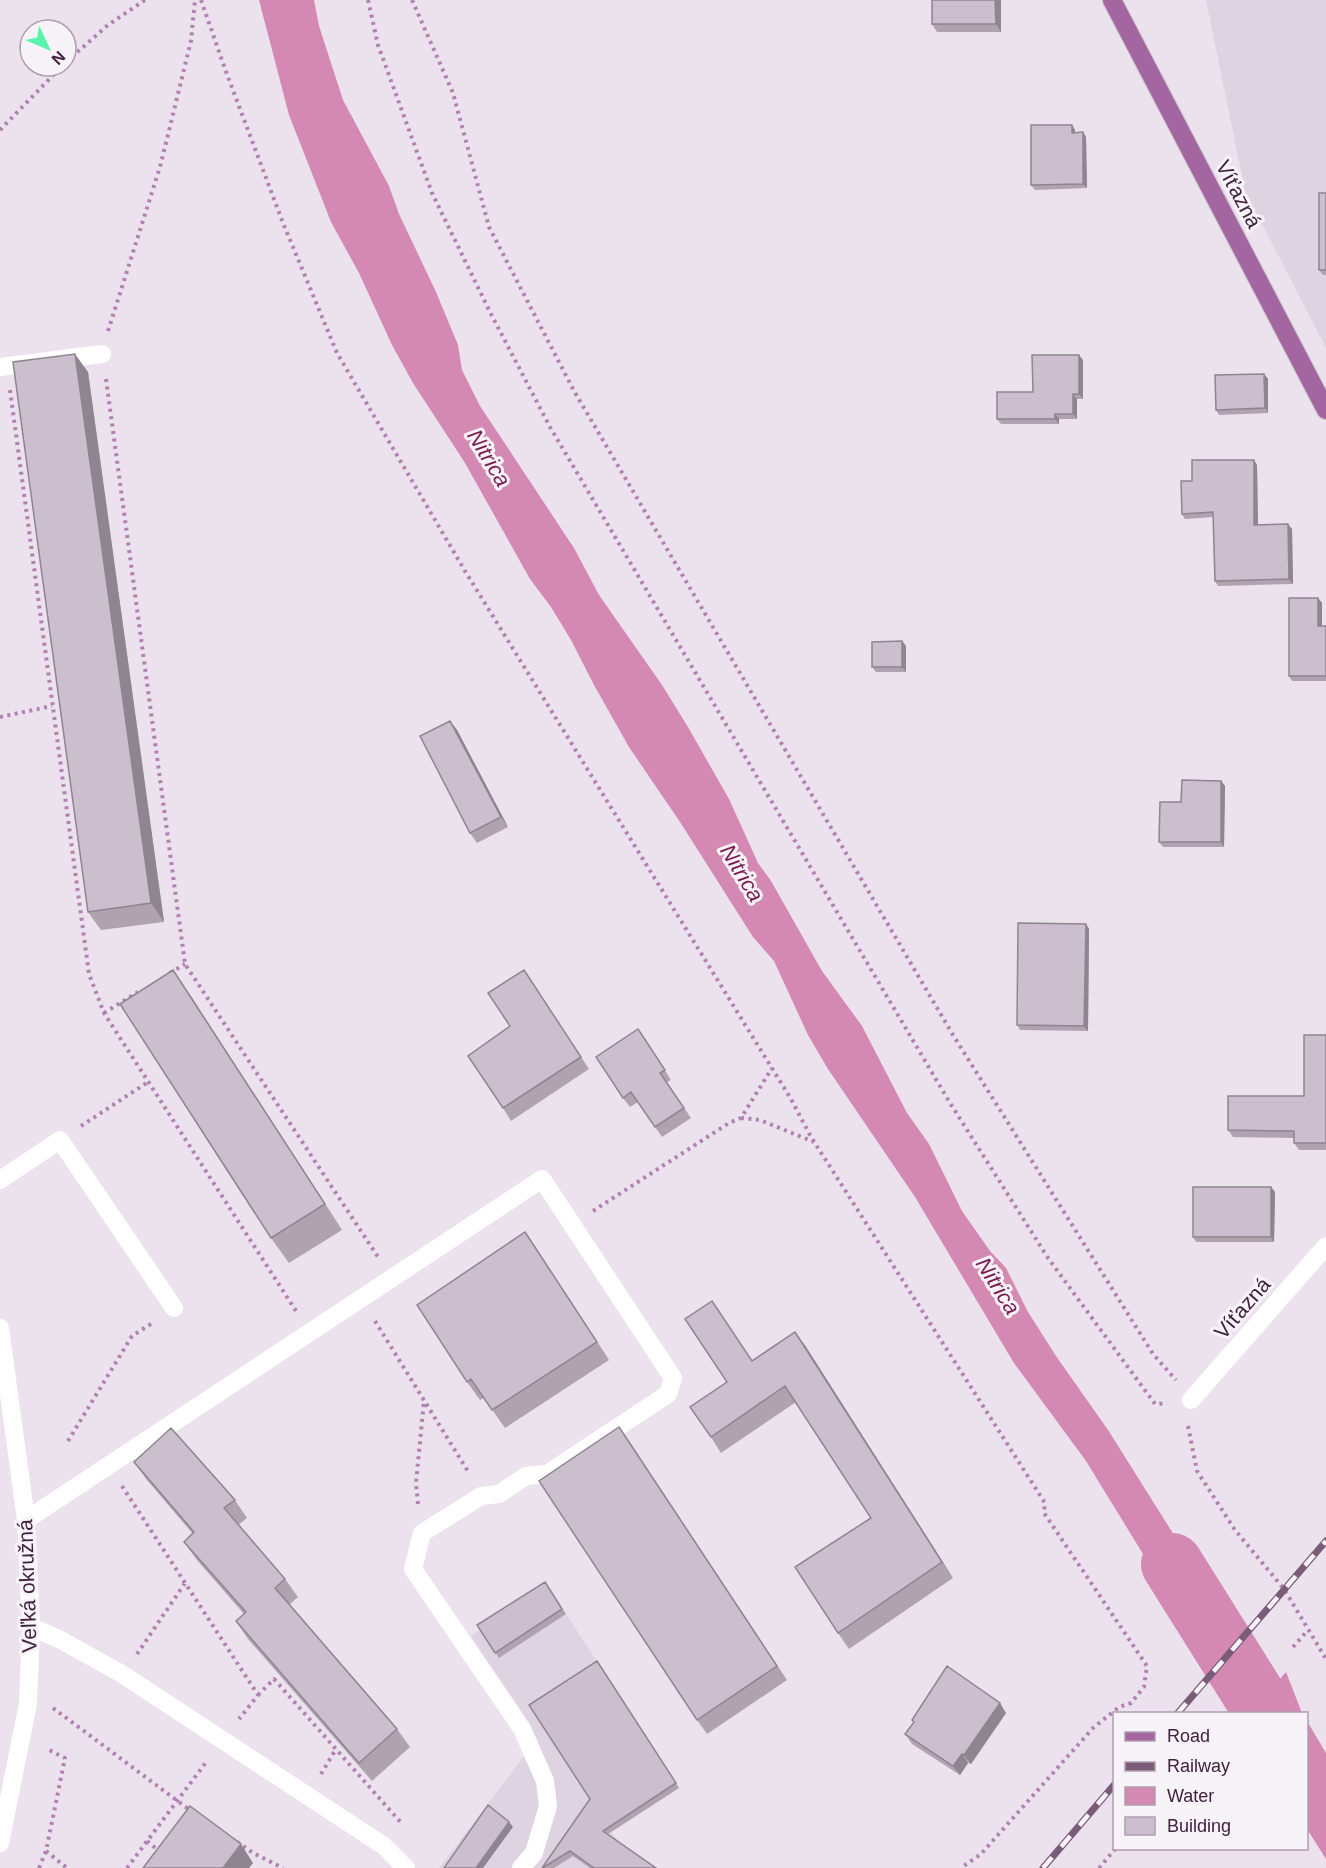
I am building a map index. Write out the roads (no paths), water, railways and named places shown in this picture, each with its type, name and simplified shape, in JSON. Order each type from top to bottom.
[{"type":"main road","name":"Víťazná","points":[[1112,0],[1326,410]]},
{"type":"street","points":[[3,366],[102,354]]},
{"type":"street","points":[[0,1180],[60,1140],[174,1308]]},
{"type":"street","points":[[26,1520],[542,1179],[673,1378],[668,1394],[547,1474],[526,1476],[499,1494],[481,1496],[422,1533],[413,1569],[522,1729],[545,1781],[548,1806],[534,1852],[521,1868]]},
{"type":"street","name":"Víťazná","points":[[1191,1400],[1326,1246]]},
{"type":"street","name":"Veľká okružná","points":[[0,1328],[26,1520],[31,1627],[28,1704],[0,1844]]},
{"type":"street","points":[[31,1627],[59,1639],[122,1674],[384,1846],[406,1868]]},
{"type":"water","points":[[259,0],[314,0],[319,26],[343,100],[389,186],[399,214],[458,345],[462,370],[480,406],[574,548],[599,595],[662,685],[688,727],[729,799],[758,863],[771,881],[822,971],[862,1026],[907,1113],[929,1144],[962,1211],[990,1251],[1006,1268],[1028,1312],[1108,1430],[1192,1568],[1233,1620],[1204,1651],[1192,1632],[1182,1609],[1143,1554],[1086,1461],[1014,1363],[915,1197],[828,1069],[808,1035],[774,961],[753,937],[629,747],[571,640],[551,607],[530,579],[465,463],[413,383],[392,345],[359,273],[331,222],[289,115]]},
{"type":"water","points":[[1286,1672],[1302,1712],[1251,1712]]},
{"type":"water","points":[[1308,1723],[1326,1753],[1326,1859],[1308,1831]]},
{"type":"waterway","name":"Nitrica","points":[[1172,1564],[1265,1712]]},
{"type":"railway","points":[[1179,1712],[1326,1541]]},
{"type":"railway","points":[[1043,1868],[1113,1786]]}]
